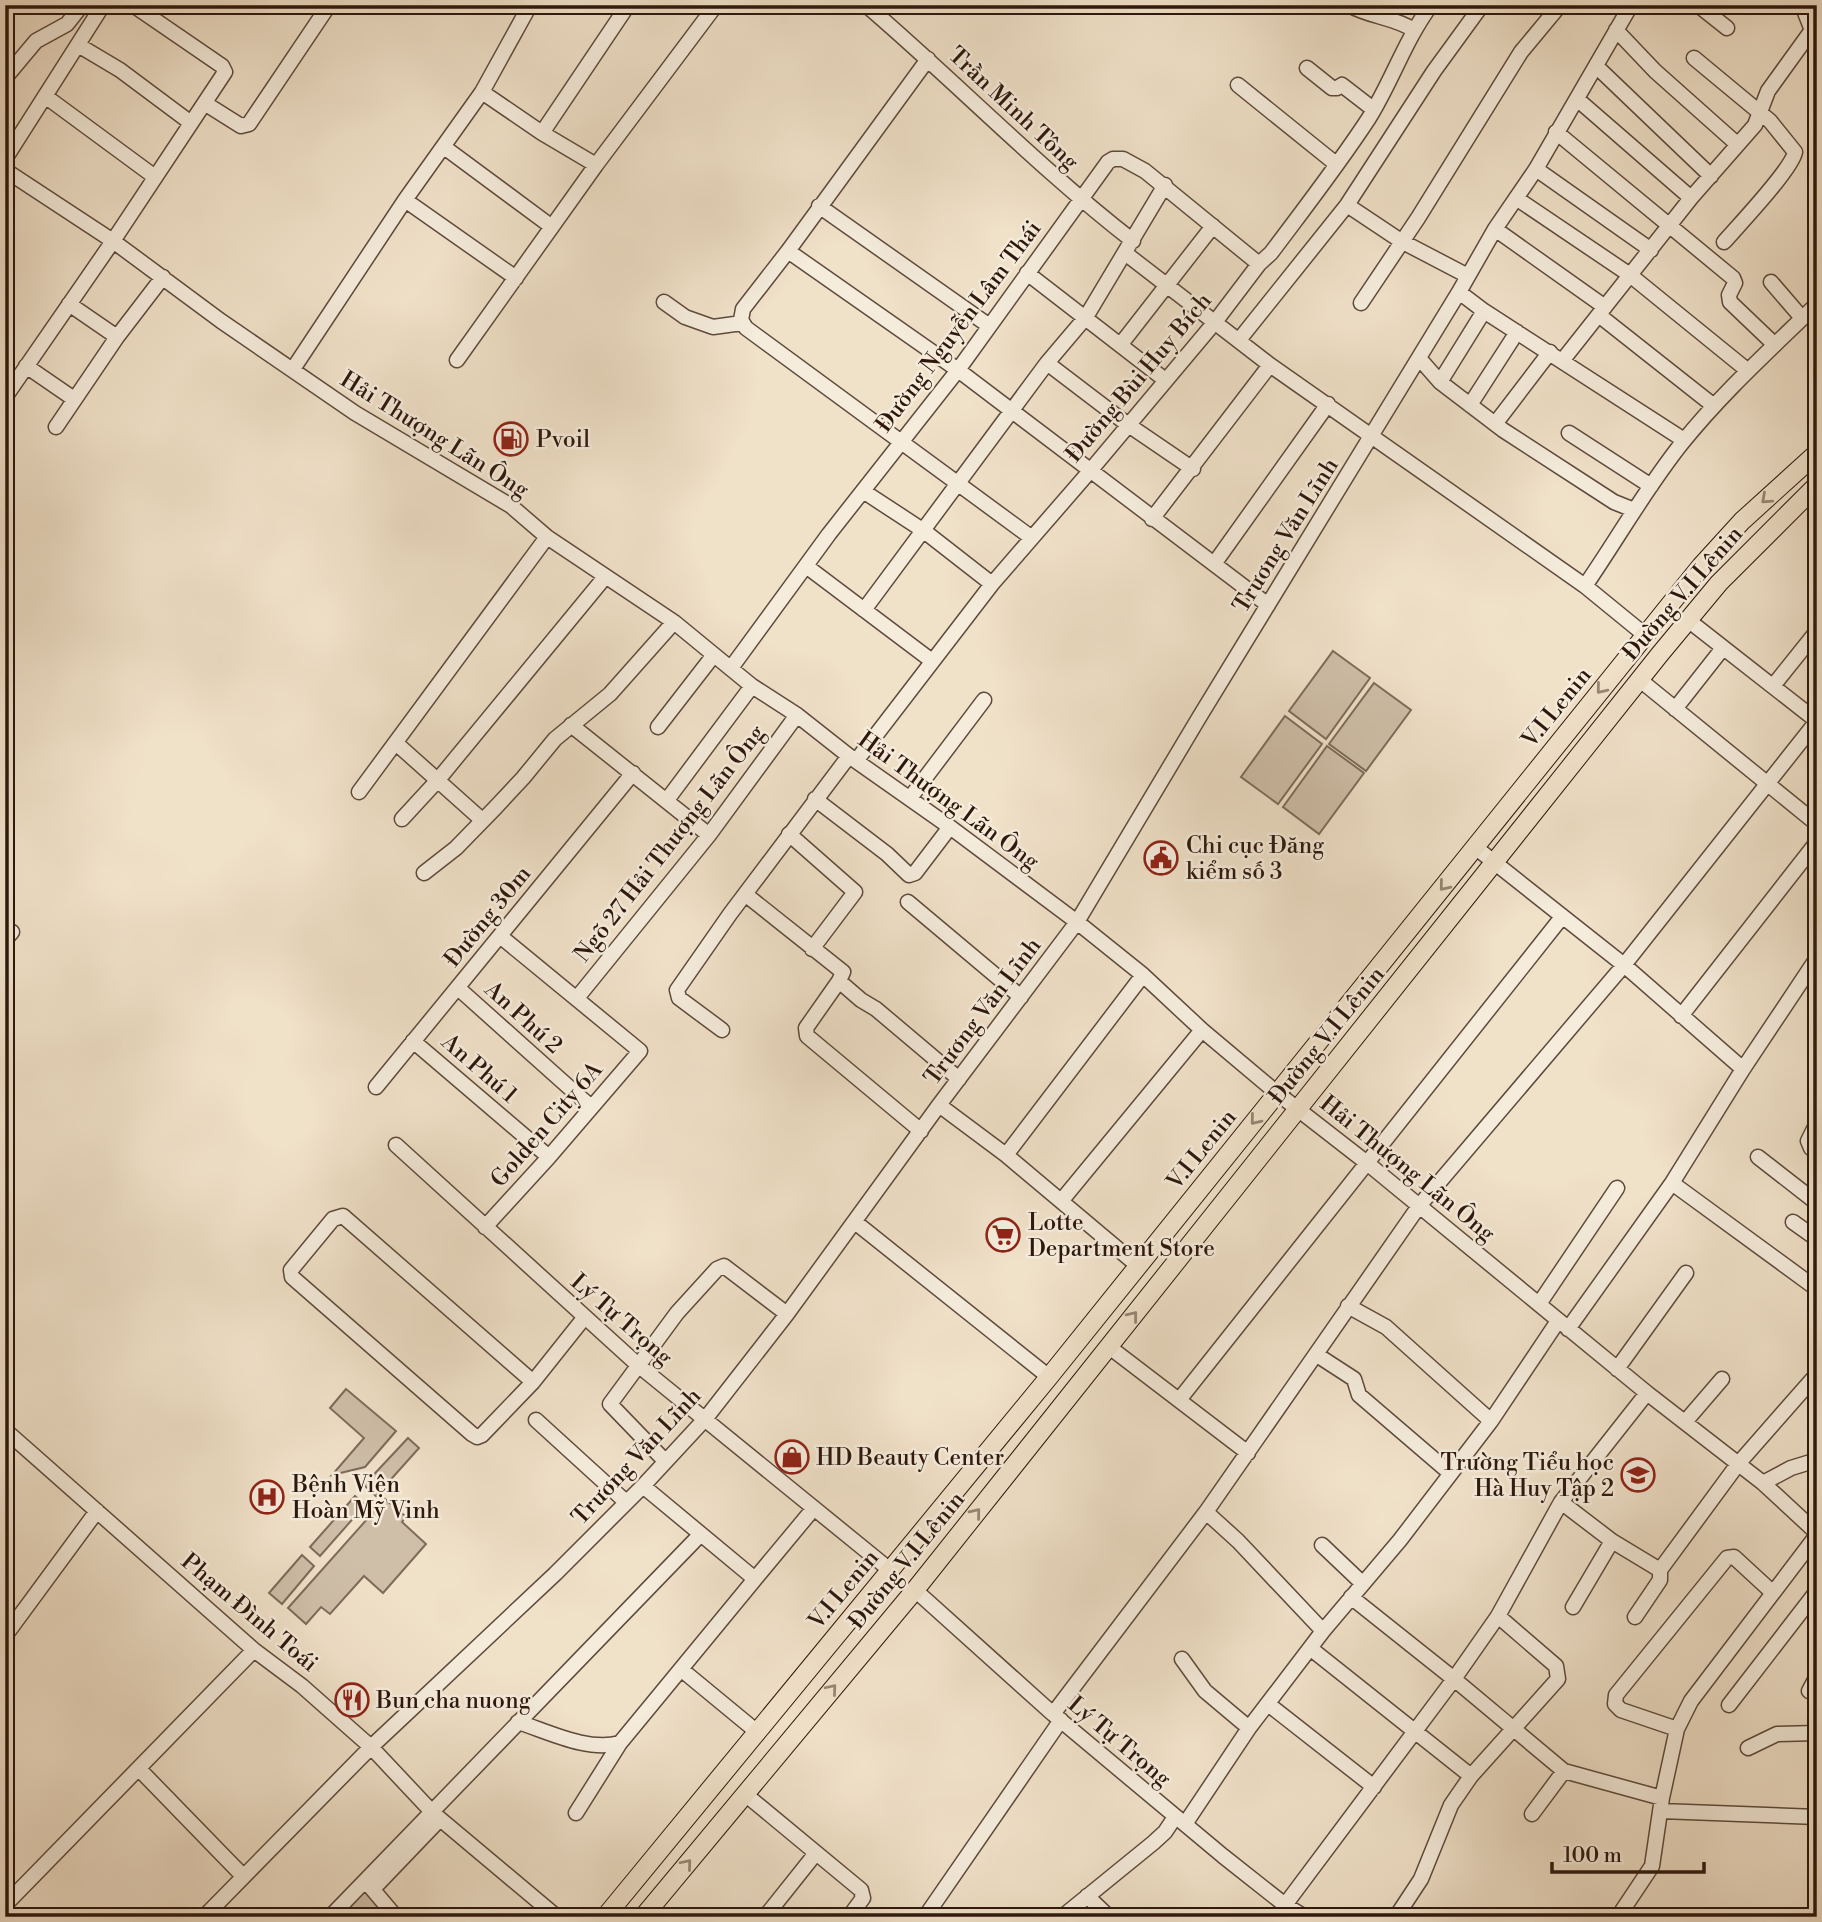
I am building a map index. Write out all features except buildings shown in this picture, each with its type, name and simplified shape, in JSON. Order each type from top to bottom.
[{"type":"main road","name":"V.I Lenin","points":[[605,1917],[1049,1377],[1701,566],[1742,521],[1817,453]]},
{"type":"main road","name":"Đường V.I Lênin","points":[[643,1917],[915,1590],[1688,620],[1719,583],[1817,485]]},
{"type":"main road","points":[[1572,727],[1590,742]]},
{"type":"main road","points":[[890,1570],[915,1590]]},
{"type":"street","points":[[5,78],[36,41],[67,24],[82,5]]},
{"type":"street","points":[[5,159],[103,5]]},
{"type":"street","points":[[8,393],[224,74],[224,67],[133,5]]},
{"type":"street","points":[[206,104],[241,126],[249,124],[329,5]]},
{"type":"street","points":[[293,369],[405,200],[482,92],[530,5]]},
{"type":"street","points":[[542,133],[628,5]]},
{"type":"street","points":[[457,360],[596,165],[716,5]]},
{"type":"street","name":"Trần Minh Tông","points":[[866,5],[928,59],[1169,285],[1269,365],[1586,586],[1645,635]]},
{"type":"street","points":[[1349,5],[1370,15],[1402,23],[1414,30]]},
{"type":"street","name":"Đường Bùi Huy Bích","points":[[722,1030],[679,998],[677,992],[815,799],[853,759],[992,584],[1090,471],[1164,379],[1215,322],[1259,264],[1271,253],[1373,108],[1395,73],[1414,30],[1431,5]]},
{"type":"street","points":[[1239,340],[1347,205],[1434,71],[1482,5]]},
{"type":"street","points":[[1361,303],[1418,218],[1521,52],[1560,5]]},
{"type":"street","name":"Trương Văn Lĩnh","points":[[204,1917],[371,1747],[555,1574],[643,1486],[706,1418],[787,1314],[939,1105],[1077,922],[1495,229],[1536,169],[1630,5]]},
{"type":"street","points":[[1698,5],[1727,28]]},
{"type":"street","points":[[1562,361],[1691,198],[1755,125],[1768,91],[1814,36],[1802,5]]},
{"type":"street","points":[[1616,30],[1655,71],[1737,144]]},
{"type":"street","points":[[78,45],[120,70],[191,123]]},
{"type":"street","points":[[1694,58],[1759,112],[1795,152],[1794,160],[1724,242]]},
{"type":"street","points":[[742,323],[743,309],[928,59]]},
{"type":"street","points":[[1596,66],[1711,176]]},
{"type":"street","points":[[1307,68],[1332,88],[1342,85],[1373,108]]},
{"type":"street","points":[[1238,85],[1336,164]]},
{"type":"street","points":[[482,92],[542,133],[596,165]]},
{"type":"street","points":[[45,96],[155,177]]},
{"type":"street","points":[[1577,99],[1691,198]]},
{"type":"street","points":[[1556,132],[1733,278],[1735,283],[1729,295],[1730,302],[1774,344]]},
{"type":"street","points":[[444,147],[552,227]]},
{"type":"street","name":"Đường Nguyễn Lâm Thái","points":[[731,668],[900,441],[958,370],[1102,168],[1113,159],[1124,159],[1165,185],[1259,264]]},
{"type":"street","points":[[1536,169],[1651,250]]},
{"type":"street","name":"Hải Thượng Lãn Ông","points":[[5,170],[113,241],[221,321],[355,413],[510,506],[547,537],[674,622],[752,686],[950,827],[1077,922],[1143,975],[1202,1030],[1277,1093],[1367,1163],[1617,1369],[1763,1483],[1817,1534]]},
{"type":"street","points":[[864,610],[1047,363],[1086,317],[1165,185]]},
{"type":"street","points":[[1516,198],[1630,275],[1747,370]]},
{"type":"street","points":[[405,200],[516,278]]},
{"type":"street","points":[[1347,205],[1401,241],[1468,276]]},
{"type":"street","points":[[819,206],[988,325]]},
{"type":"street","points":[[1121,345],[1213,226]]},
{"type":"street","points":[[1495,229],[1602,311],[1714,406]]},
{"type":"street","points":[[788,251],[958,370],[1268,605]]},
{"type":"street","points":[[1027,273],[1164,379]]},
{"type":"street","points":[[55,427],[117,337],[163,277]]},
{"type":"street","points":[[1771,282],[1802,318]]},
{"type":"street","points":[[1459,292],[1484,311],[1684,440]]},
{"type":"street","points":[[664,302],[685,317],[713,327],[742,323],[1032,538]]},
{"type":"street","points":[[69,304],[117,337]]},
{"type":"street","points":[[1586,586],[1634,510],[1684,440],[1747,370],[1817,304]]},
{"type":"street","points":[[1440,382],[1484,311]]},
{"type":"street","points":[[1470,405],[1517,332]]},
{"type":"street","points":[[1495,424],[1550,352]]},
{"type":"street","points":[[1419,358],[1440,382],[1495,424],[1604,495],[1634,510]]},
{"type":"street","points":[[1047,363],[1127,424],[1193,469]]},
{"type":"street","points":[[1152,519],[1193,469],[1269,365]]},
{"type":"street","points":[[26,366],[74,400]]},
{"type":"street","points":[[1214,564],[1328,404]]},
{"type":"street","points":[[1569,433],[1651,486]]},
{"type":"street","points":[[863,491],[924,531],[992,584]]},
{"type":"street","points":[[359,792],[397,744],[547,537]]},
{"type":"street","points":[[806,566],[932,661]]},
{"type":"street","points":[[402,819],[437,781],[606,577]]},
{"type":"street","points":[[925,1917],[1057,1717],[1248,1453],[1419,1206],[1624,965],[1817,721],[1688,620]]},
{"type":"street","points":[[424,873],[456,848],[523,778],[555,739],[610,694],[674,622]]},
{"type":"street","points":[[1773,686],[1817,631]]},
{"type":"street","points":[[1675,709],[1723,648]]},
{"type":"street","points":[[658,727],[713,656]]},
{"type":"street","points":[[1640,680],[1817,824]]},
{"type":"street","points":[[667,800],[752,686]]},
{"type":"street","points":[[910,798],[984,700]]},
{"type":"street","name":"Ngõ 27 Hải Thượng Lãn Ông","points":[[577,999],[709,835],[797,716]]},
{"type":"street","points":[[571,725],[709,835]]},
{"type":"street","points":[[397,744],[482,820]]},
{"type":"street","name":"Đường 30m","points":[[376,1087],[633,774]]},
{"type":"street","points":[[815,799],[887,854],[909,875],[915,873],[950,827]]},
{"type":"street","points":[[789,834],[855,892],[812,949]]},
{"type":"street","points":[[1681,1016],[1817,842]]},
{"type":"street","points":[[1475,847],[1624,965],[1743,1069]]},
{"type":"street","points":[[745,894],[812,949],[841,968],[843,975],[806,1028],[806,1035],[921,1131]]},
{"type":"street","points":[[908,902],[1021,996]]},
{"type":"street","points":[[1179,1400],[1562,917]]},
{"type":"street","points":[[500,936],[577,999]]},
{"type":"street","points":[[1062,1917],[1180,1820],[1323,1631],[1400,1540],[1672,1183],[1817,957]]},
{"type":"street","points":[[1006,1155],[1143,975]]},
{"type":"street","points":[[839,981],[959,1079]]},
{"type":"street","name":"An Phú 2","points":[[458,988],[591,1107]]},
{"type":"street","name":"Golden City 6A","points":[[485,1227],[640,1051],[577,999]]},
{"type":"street","points":[[1062,1200],[1202,1030]]},
{"type":"street","name":"An Phú 1","points":[[413,1041],[549,1157]]},
{"type":"street","points":[[939,1105],[1062,1200],[1137,1265]]},
{"type":"street","points":[[1817,1123],[1808,1141],[1817,1153]]},
{"type":"street","name":"Lý Tự Trọng","points":[[396,1145],[638,1365],[890,1570]]},
{"type":"street","points":[[1758,1157],[1817,1203]]},
{"type":"street","points":[[1672,1183],[1817,1289]]},
{"type":"street","points":[[1539,1304],[1617,1188]]},
{"type":"street","points":[[533,1381],[343,1216],[332,1219],[290,1270],[292,1277],[474,1436],[482,1434],[533,1381],[584,1318]]},
{"type":"street","points":[[855,1222],[1049,1377]]},
{"type":"street","points":[[1793,1222],[1817,1239]]},
{"type":"street","points":[[665,1461],[610,1404],[693,1294],[721,1266],[729,1269],[787,1314]]},
{"type":"street","points":[[1617,1369],[1686,1273]]},
{"type":"street","points":[[1348,1306],[1386,1327],[1491,1421]]},
{"type":"street","points":[[1108,1346],[1248,1453]]},
{"type":"street","points":[[1317,1355],[1354,1379],[1359,1395],[1450,1473]]},
{"type":"street","points":[[1685,1422],[1722,1378]]},
{"type":"street","points":[[1635,1617],[1660,1580],[1660,1570],[1738,1464],[1814,1382]]},
{"type":"street","points":[[1284,1905],[1454,1679],[1498,1616],[1561,1502],[1647,1393]]},
{"type":"street","points":[[536,1420],[626,1502]]},
{"type":"street","name":"Phạm Đình Toái","points":[[5,1430],[254,1650],[302,1686],[371,1747],[437,1816],[556,1917]]},
{"type":"street","points":[[1763,1483],[1791,1468],[1817,1460]]},
{"type":"street","points":[[643,1486],[755,1579]]},
{"type":"street","points":[[1561,1502],[1612,1541],[1660,1570]]},
{"type":"street","points":[[576,1813],[620,1743],[814,1508]]},
{"type":"street","points":[[5,1636],[97,1511]]},
{"type":"street","points":[[1206,1512],[1238,1541],[1323,1631]]},
{"type":"street","points":[[1618,1917],[1652,1866],[1677,1729],[1691,1701],[1817,1534]]},
{"type":"street","points":[[330,1917],[369,1885],[437,1816],[518,1723],[700,1535]]},
{"type":"street","points":[[1573,1607],[1612,1541]]},
{"type":"street","points":[[1322,1545],[1362,1583]]},
{"type":"street","points":[[1677,1729],[1621,1710],[1615,1704],[1616,1695],[1727,1558],[1734,1557],[1772,1591]]},
{"type":"street","name":"Lý Tự Trọng","points":[[915,1590],[1057,1717],[1284,1905],[1302,1916]]},
{"type":"street","points":[[1729,1705],[1817,1591]]},
{"type":"street","points":[[1351,1597],[1564,1771],[1662,1804],[1817,1818]]},
{"type":"street","points":[[1396,1917],[1420,1879],[1447,1813],[1471,1776],[1556,1682],[1559,1672],[1554,1664],[1498,1616]]},
{"type":"street","points":[[1310,1648],[1471,1776]]},
{"type":"street","points":[[5,1905],[254,1650]]},
{"type":"street","points":[[1182,1659],[1205,1691],[1249,1728]]},
{"type":"street","points":[[682,1670],[756,1731]]},
{"type":"street","points":[[1809,1691],[1817,1676]]},
{"type":"street","points":[[1268,1704],[1374,1787]]},
{"type":"street","points":[[518,1723],[588,1744],[605,1746],[620,1743]]},
{"type":"street","points":[[1748,1748],[1777,1734],[1817,1733]]},
{"type":"street","points":[[139,1769],[243,1876]]},
{"type":"street","points":[[1532,1814],[1564,1771]]},
{"type":"street","points":[[744,1794],[863,1893],[862,1900],[849,1917]]},
{"type":"street","points":[[765,1917],[816,1853]]},
{"type":"street","points":[[369,1885],[396,1917]]},
{"type":"street","points":[[1087,1896],[1108,1917]]},
{"type":"shaded area","points":[[1333,651],[1370,678],[1326,739],[1289,711]]},
{"type":"shaded area","points":[[1374,683],[1411,710],[1366,771],[1329,744]]},
{"type":"shaded area","points":[[1285,716],[1322,744],[1278,804],[1241,777]]},
{"type":"shaded area","points":[[1327,746],[1364,773],[1319,834],[1283,807]]},
{"type":"shaded area","points":[[346,1389],[396,1431],[365,1467],[332,1475],[364,1438],[330,1408]]},
{"type":"shaded area","points":[[408,1438],[419,1448],[376,1496],[364,1485]]},
{"type":"shaded area","points":[[355,1496],[365,1505],[320,1556],[310,1547]]},
{"type":"shaded area","points":[[385,1499],[406,1517],[402,1522],[426,1544],[383,1593],[364,1576],[330,1614],[321,1607],[306,1624],[288,1608]]},
{"type":"shaded area","points":[[302,1555],[314,1566],[282,1604],[269,1593]]},
{"type":"shaded area","points":[[365,1880],[396,1917],[331,1917]]},
{"type":"place","name":"Pvoil","points":[[511,439]]},
{"type":"place","name":"Chi cục Đăng kiểm số 3","points":[[1161,858]]},
{"type":"place","name":"Lotte Department Store","points":[[1003,1235]]},
{"type":"place","name":"HD Beauty Center","points":[[792,1457]]},
{"type":"place","name":"Trường Tiểu học Hà Huy Tập 2","points":[[1638,1475]]},
{"type":"place","name":"Bệnh Viện Hoàn Mỹ Vinh","points":[[267,1497]]},
{"type":"place","name":"Bun cha nuong","points":[[352,1700]]}]
